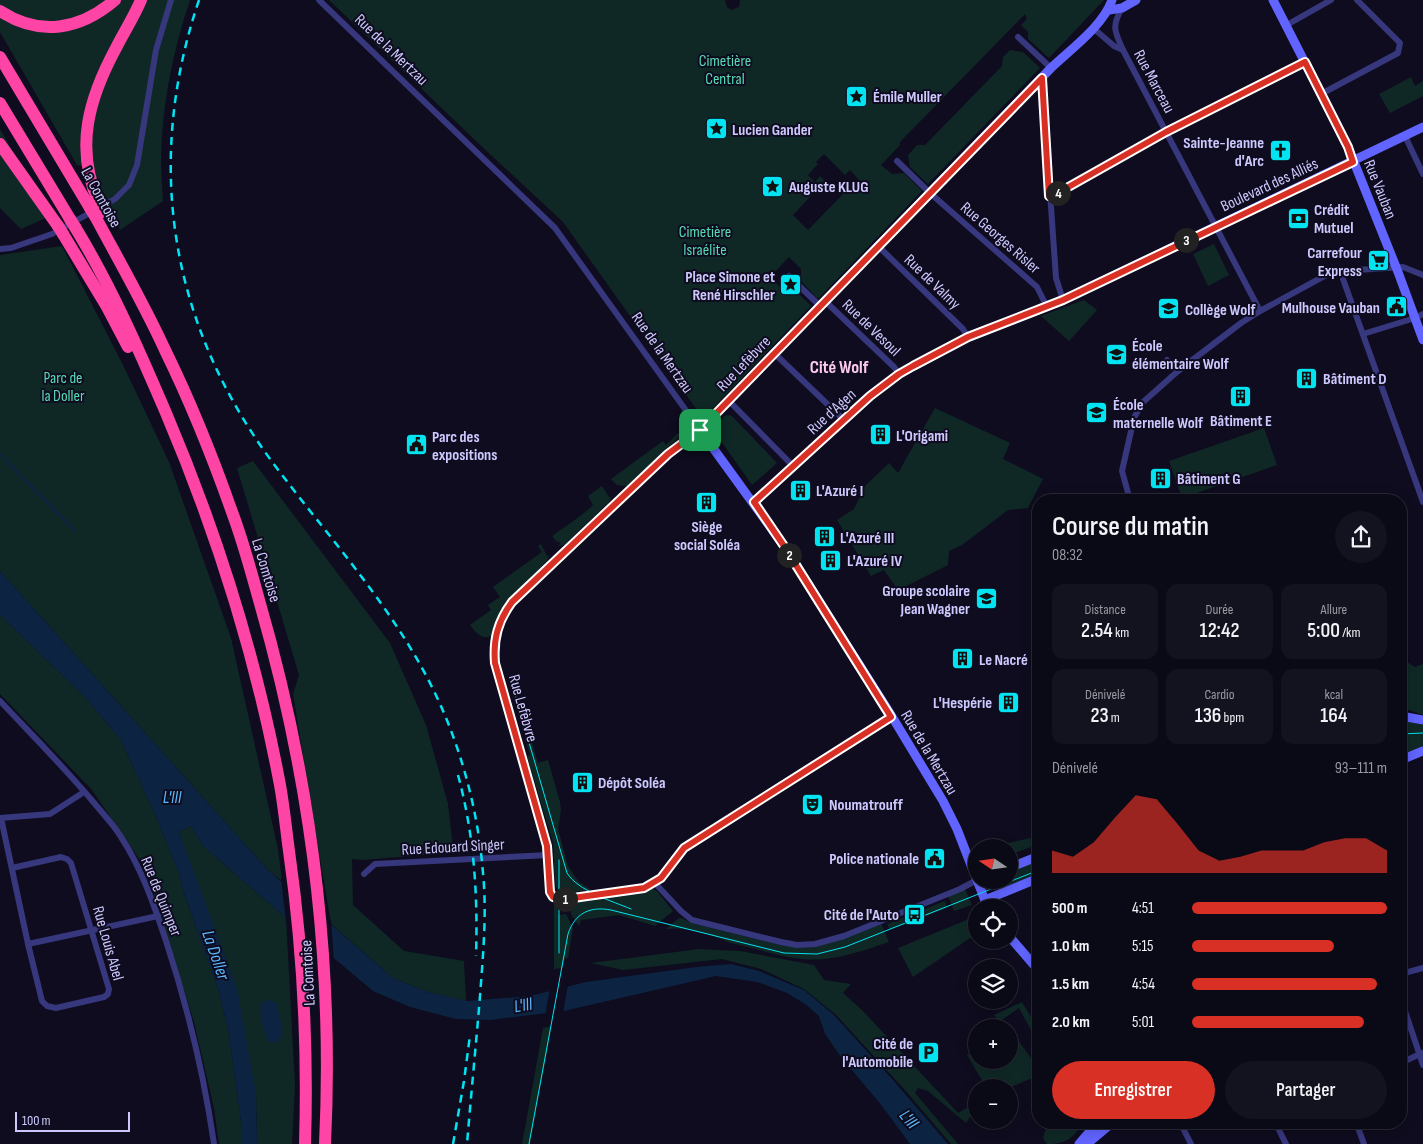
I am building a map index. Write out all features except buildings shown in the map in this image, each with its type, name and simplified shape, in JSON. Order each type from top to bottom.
[{"type":"highway","points":[[0,11],[26,24],[57,27],[86,20],[115,0]]},
{"type":"highway","points":[[97,210],[86,157],[87,121],[98,84],[141,0]]},
{"type":"highway","name":"La Comtoise","points":[[0,57],[97,210],[165,348],[233,512],[251,572],[286,700],[316,880],[324,981],[327,1111],[325,1144]]},
{"type":"highway","name":"La Comtoise","points":[[0,103],[72,223],[118,307],[181,448],[227,574],[246,637],[280,786],[298,917],[305,1029],[305,1144]]},
{"type":"highway","points":[[0,144],[60,230],[132,355],[152,381]]},
{"type":"main road","points":[[1112,0],[1109,10],[1122,8],[1136,0]]},
{"type":"main road","name":"Rue Vauban","points":[[1273,0],[1353,162],[1396,267],[1419,316],[1423,340]]},
{"type":"main road","name":"Rue Lefèbvre","points":[[700,430],[1109,10]]},
{"type":"main road","name":"Boulevard des Alliés","points":[[1047,307],[1423,127]]},
{"type":"main road","name":"Rue d'Agen","points":[[754,502],[870,396],[899,374],[968,337],[1047,307]]},
{"type":"main road","name":"Rue de la Mertzau","points":[[700,430],[754,502],[784,546],[943,801],[968,856]]},
{"type":"main road","points":[[1407,717],[1423,720]]},
{"type":"main road","points":[[1407,758],[1423,751]]},
{"type":"main road","points":[[1018,864],[1032,859]]},
{"type":"main road","points":[[996,899],[1032,881]]},
{"type":"main road","points":[[1018,946],[1032,962]]},
{"type":"main road","points":[[1079,1144],[1092,1129]]},
{"type":"main road","points":[[1087,1144],[1105,1129]]},
{"type":"street","points":[[0,249],[11,248],[52,234],[115,199],[129,185],[137,166],[154,58],[170,0]]},
{"type":"street","name":"Rue de la Mertzau","points":[[319,0],[555,228],[700,430]]},
{"type":"street","points":[[1286,26],[1331,0]]},
{"type":"street","points":[[1321,94],[1398,53],[1400,48],[1400,43],[1357,0]]},
{"type":"street","name":"Rue Marceau","points":[[1122,8],[1115,22],[1114,31],[1260,311]]},
{"type":"street","name":"Rue Marceau","points":[[1093,28],[1114,46],[1123,50]]},
{"type":"street","points":[[1018,37],[1051,68]]},
{"type":"street","points":[[1049,196],[1056,194],[1166,132],[1305,62]]},
{"type":"street","points":[[1042,78],[1056,278],[1063,300]]},
{"type":"street","points":[[1405,136],[1423,174]]},
{"type":"street","name":"Rue Georges Risler","points":[[898,161],[930,193],[1038,286],[1047,307]]},
{"type":"street","name":"Rue de Valmy","points":[[878,246],[964,329],[968,337]]},
{"type":"street","points":[[1128,494],[1122,471],[1136,413],[1142,403],[1178,371],[1241,323],[1330,274],[1342,271],[1403,267],[1423,275]]},
{"type":"street","points":[[1342,271],[1343,279],[1423,502]]},
{"type":"street","name":"Rue de Vesoul","points":[[788,276],[894,367],[899,374]]},
{"type":"street","points":[[1363,334],[1419,316]]},
{"type":"street","points":[[774,353],[844,420]]},
{"type":"street","points":[[1167,360],[1178,371]]},
{"type":"street","points":[[728,400],[793,466]]},
{"type":"street","name":"Rue Lefèbvre","points":[[655,883],[638,890],[566,899],[552,896],[550,892],[549,855],[495,663],[494,644],[499,623],[507,608],[520,593],[668,454],[700,430]]},
{"type":"street","name":"Rue de Quimper","points":[[0,701],[84,792],[121,836],[143,878],[158,916],[190,1020],[205,1086],[214,1144]]},
{"type":"street","points":[[891,717],[684,848],[655,883],[692,920],[781,942],[797,944],[815,944],[844,936],[953,892],[968,884]]},
{"type":"street","points":[[84,792],[50,814],[1,818],[28,944],[158,916]]},
{"type":"street","name":"Rue Edouard Singer","points":[[364,874],[375,864],[549,855]]},
{"type":"street","name":"Rue Louis Abel","points":[[12,868],[61,857],[71,863],[109,989],[108,994],[104,997],[56,1008],[48,1006],[42,1001],[28,944]]},
{"type":"street","points":[[1407,972],[1423,968]]},
{"type":"street","points":[[1407,1016],[1423,1065]]},
{"type":"street","points":[[1407,1060],[1421,1054]]},
{"type":"street","points":[[1184,1129],[1191,1144]]},
{"type":"street","points":[[1278,1129],[1286,1144]]},
{"type":"street","points":[[1359,1129],[1364,1144]]},
{"type":"green space","points":[[0,0],[190,0],[178,39],[166,98],[161,158],[163,201],[120,230],[104,199],[94,169],[77,165],[0,32]]},
{"type":"green space","points":[[329,0],[725,0],[727,7],[731,10],[739,7],[740,0],[1104,0],[1049,58],[1028,39],[1028,32],[1021,25],[1027,19],[1025,14],[900,142],[900,145],[881,165],[892,174],[904,173],[922,191],[818,299],[801,281],[801,269],[789,257],[770,277],[781,288],[793,288],[811,306],[711,410],[697,410],[563,222]],"holes":[[[824,154],[845,175],[850,170],[860,181],[853,188],[848,183],[844,187],[843,194],[808,230],[793,215],[825,181],[820,176],[815,182],[808,175],[818,164],[816,162]]]},
{"type":"green space","points":[[1010,50],[1023,52],[1040,68],[928,184],[910,167],[908,155],[917,145],[925,145],[1002,66],[1003,57]]},
{"type":"green space","points":[[1411,77],[1415,86],[1423,81],[1423,96],[1390,113],[1379,94]]},
{"type":"green space","points":[[0,129],[18,160],[46,218],[21,229],[0,208]]},
{"type":"green space","points":[[1214,244],[1229,275],[1208,286],[1193,254]]},
{"type":"green space","name":"Parc de la Doller","points":[[62,246],[125,369],[169,462],[231,638],[278,849],[282,881],[268,870],[0,571],[0,255]]},
{"type":"green space","points":[[1084,300],[1097,310],[1069,341],[1041,316]]},
{"type":"green space","points":[[935,408],[1010,443],[1003,459],[1043,479],[1035,494],[1032,494],[1032,500],[1028,508],[1008,510],[962,545],[949,551],[948,565],[898,590],[884,570],[871,576],[837,520],[854,509],[866,485],[889,463],[898,473]]},
{"type":"green space","points":[[724,416],[732,416],[777,463],[752,485],[721,441],[718,427]]},
{"type":"green space","points":[[1264,428],[1277,465],[1194,494],[1181,494],[1169,461]]},
{"type":"green space","points":[[678,433],[680,436],[627,486],[617,485],[611,479],[663,441],[666,445]]},
{"type":"green space","points":[[253,461],[390,643],[426,725],[448,804],[453,848],[434,854],[363,860],[352,859],[353,905],[404,951],[464,961],[466,1001],[428,992],[393,978],[331,924],[293,694],[299,675],[237,468]]},
{"type":"green space","points":[[602,486],[609,497],[611,497],[609,502],[564,545],[558,546],[561,543],[552,536],[593,505],[588,496]]},
{"type":"green space","points":[[541,544],[547,556],[549,555],[547,561],[505,605],[495,621],[491,636],[479,635],[470,625],[491,610],[488,605],[500,597],[493,587],[542,552],[538,546]]},
{"type":"green space","points":[[0,615],[85,697],[121,740],[179,873],[185,896],[218,989],[228,1028],[242,1129],[242,1144],[219,1144],[214,1108],[194,1022],[146,869],[92,790],[0,694]]},
{"type":"green space","points":[[1407,662],[1415,667],[1423,664],[1423,715],[1407,709]]},
{"type":"green space","points":[[512,676],[538,763],[548,760],[560,802],[561,810],[558,829],[568,866],[578,881],[591,890],[560,893],[557,890],[553,843],[527,756],[530,755],[508,678]]},
{"type":"green space","points":[[1407,722],[1423,725],[1423,747],[1408,752]]},
{"type":"green space","points":[[191,826],[203,846],[286,918],[295,1085],[292,1144],[257,1144],[256,1094],[179,832]]},
{"type":"green space","points":[[1032,838],[1032,847],[1018,852],[1018,841]]},
{"type":"green space","points":[[1032,863],[1032,877],[1018,882],[1018,868]]},
{"type":"green space","points":[[650,888],[657,891],[673,911],[655,926],[619,915],[581,920],[579,926],[571,914],[570,902],[638,893]]},
{"type":"green space","points":[[965,889],[969,899],[968,906],[954,911],[948,896]]},
{"type":"green space","points":[[945,901],[947,908],[890,930],[887,924]]},
{"type":"green space","points":[[557,904],[558,915],[566,914],[573,928],[568,958],[565,959],[563,968],[554,969],[554,905]]},
{"type":"green space","points":[[679,918],[691,923],[780,945],[802,947],[881,923],[889,942],[843,956],[819,959],[795,958],[730,943],[699,932],[673,928],[666,929]]},
{"type":"green space","points":[[968,919],[968,939],[913,977],[898,948]]},
{"type":"green space","points":[[699,949],[740,951],[814,965],[824,980],[851,984],[843,993],[863,1011],[958,1113],[968,1107],[968,1120],[966,1123],[928,1091],[918,1088],[915,1093],[958,1144],[951,1144],[904,1089],[836,1015],[804,989],[761,969],[722,959],[623,970],[591,963]]},
{"type":"green space","points":[[1022,1002],[1032,1018],[1032,1032],[1018,1004]]},
{"type":"green space","points":[[1007,1009],[1018,1009],[1003,1019],[997,1019],[994,1015]]},
{"type":"green space","points":[[552,1026],[530,1144],[522,1144],[543,1028]]},
{"type":"green space","points":[[1018,1040],[1032,1060],[1032,1078],[1018,1084],[1018,1079],[981,1079],[975,1069],[1018,1069]]},
{"type":"green space","points":[[1046,1129],[1080,1129],[1069,1139],[1060,1143],[1047,1144],[1043,1138]]},
{"type":"water","name":"L'Ill","points":[[0,571],[268,870],[393,978],[428,992],[467,1001],[530,996],[586,982],[696,967],[731,964],[759,971],[804,990],[834,1015],[948,1144],[910,1144],[882,1106],[841,1057],[825,1034],[819,1016],[805,1004],[787,993],[757,982],[716,976],[564,1011],[490,1020],[456,1019],[410,1007],[373,991],[203,846],[191,826],[179,832],[237,988],[256,1094],[257,1144],[242,1144],[242,1129],[228,1028],[218,989],[185,896],[179,873],[157,819],[121,740],[85,697],[0,615]]},
{"type":"water","points":[[269,1000],[276,1003],[280,1014],[281,1036],[275,1042],[268,1041],[261,1016],[263,1002]]},
{"type":"pier","points":[[281,878],[331,920],[334,962],[286,922]]},
{"type":"pier","points":[[568,984],[563,1014],[545,1016],[550,988]]},
{"type":"waterway","points":[[0,454],[75,531]]},
{"type":"tram line","points":[[510,677],[567,873],[587,890],[631,909]]},
{"type":"tram line","points":[[1407,734],[1423,733]]},
{"type":"tram line","points":[[559,860],[559,953]]},
{"type":"tram line","points":[[529,1144],[568,934],[575,921],[584,913],[596,909],[611,910],[784,953],[817,954],[845,947],[1032,873]]},
{"type":"railway","points":[[199,0],[182,62],[173,123],[171,184],[177,244],[191,302],[212,359],[240,414],[276,467],[373,592],[416,657],[450,728],[472,799],[481,854],[485,919],[467,1144]]},
{"type":"railway","points":[[458,775],[468,819],[474,864],[476,956]]},
{"type":"railway","points":[[453,1144],[470,1035]]},
{"type":"place","name":"Émile Muller","points":[[857,96]]},
{"type":"place","name":"Lucien Gander","points":[[716,129]]},
{"type":"place","name":"Sainte-Jeanne d'Arc","points":[[1280,151]]},
{"type":"place","name":"Auguste KLUG","points":[[773,186]]},
{"type":"place","name":"Crédit Mutuel","points":[[1298,218]]},
{"type":"place","name":"Carrefour Express","points":[[1378,261]]},
{"type":"place","name":"Place Simone et René Hirschler","points":[[791,285]]},
{"type":"place","name":"Mulhouse Vauban","points":[[1396,307]]},
{"type":"place","name":"Collège Wolf","points":[[1169,309]]},
{"type":"place","name":"École élémentaire Wolf","points":[[1116,354]]},
{"type":"place","name":"Bâtiment D","points":[[1307,378]]},
{"type":"place","name":"Bâtiment E","points":[[1241,396]]},
{"type":"place","name":"École maternelle Wolf","points":[[1097,413]]},
{"type":"place","name":"L'Origami","points":[[880,435]]},
{"type":"place","name":"Parc des expositions","points":[[416,445]]},
{"type":"place","name":"Bâtiment G","points":[[1161,478]]},
{"type":"place","name":"L'Azuré I","points":[[800,490]]},
{"type":"place","name":"Siège social Soléa","points":[[707,502]]},
{"type":"place","name":"L'Azuré III","points":[[824,537]]},
{"type":"place","name":"L'Azuré IV","points":[[831,560]]},
{"type":"place","name":"Groupe scolaire Jean Wagner","points":[[986,599]]},
{"type":"place","name":"Le Nacré","points":[[963,659]]},
{"type":"place","name":"L'Hespérie","points":[[1008,702]]},
{"type":"place","name":"Dépôt Soléa","points":[[582,782]]},
{"type":"place","name":"Noumatrouff","points":[[813,804]]},
{"type":"place","name":"Police nationale","points":[[935,858]]},
{"type":"place","name":"Cité de l'Auto","points":[[915,914]]},
{"type":"place","name":"Cité de l'Automobile","points":[[929,1052]]},
{"type":"district","name":"Cité Wolf","points":[[839,367]]},
{"type":"route","points":[[1305,62],[1348,147],[1353,162],[1063,300],[979,332],[913,366],[870,396],[754,502],[784,546],[891,717],[684,848],[655,883],[638,890],[566,899],[555,898],[550,892],[547,846],[495,663],[494,644],[496,632],[507,608],[520,593],[668,454],[700,430],[1042,78],[1049,196],[1056,194],[1166,132],[1305,62]]},
{"type":"park label","name":"Cimetière Central","points":[[725,69]]},
{"type":"park label","name":"Cimetière Israélite","points":[[705,240]]},
{"type":"water label","name":"La Doller","points":[[216,955]]}]
